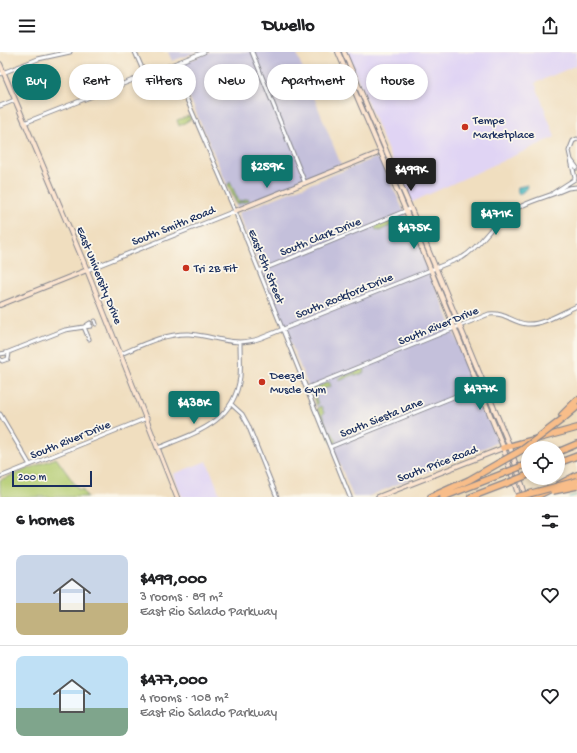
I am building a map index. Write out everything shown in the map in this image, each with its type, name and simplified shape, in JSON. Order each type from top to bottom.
[{"type":"highway","points":[[563,416],[577,400]]},
{"type":"highway","points":[[431,497],[495,466],[577,407]]},
{"type":"highway","points":[[507,448],[577,428]]},
{"type":"highway","points":[[565,449],[577,444]]},
{"type":"highway","points":[[565,460],[577,456]]},
{"type":"highway","points":[[443,497],[521,467]]},
{"type":"highway","points":[[535,497],[577,475]]},
{"type":"highway","points":[[471,497],[521,478]]},
{"type":"highway","points":[[518,497],[577,481]]},
{"type":"highway","points":[[518,497],[577,486]]},
{"type":"main road","points":[[338,52],[379,154],[459,326],[484,385],[526,497]]},
{"type":"main road","points":[[344,52],[410,209],[454,328],[507,448],[518,497]]},
{"type":"main road","name":"East University Drive","points":[[0,64],[2,74],[12,94]]},
{"type":"main road","name":"East University Drive","points":[[15,100],[87,270],[147,418],[175,497]]},
{"type":"main road","name":"South Smith Road","points":[[235,211],[379,154]]},
{"type":"main road","name":"South Smith Road","points":[[0,305],[87,270]]},
{"type":"main road","name":"South Price Road","points":[[378,497],[507,448]]},
{"type":"street","points":[[2,74],[38,59],[70,52]]},
{"type":"street","points":[[135,52],[141,64]]},
{"type":"street","points":[[174,64],[204,52]]},
{"type":"street","points":[[252,52],[305,183]]},
{"type":"street","points":[[24,123],[132,80]]},
{"type":"street","points":[[0,106],[15,100]]},
{"type":"street","name":"East 5th Street","points":[[187,100],[235,211],[350,497]]},
{"type":"street","points":[[577,139],[573,141],[569,151],[576,178],[574,184],[577,188]]},
{"type":"street","name":"South Smith Road","points":[[379,154],[385,151]]},
{"type":"street","points":[[571,160],[577,168]]},
{"type":"street","name":"South Rockford Drive","points":[[553,193],[576,178]]},
{"type":"street","name":"South Rockford Drive","points":[[121,354],[155,340],[178,335],[189,334],[240,343],[256,340],[463,257],[472,251],[497,223],[511,211],[553,193],[568,188],[577,188]]},
{"type":"street","name":"South Clark Drive","points":[[259,271],[410,209]]},
{"type":"street","name":"South Smith Road","points":[[87,270],[235,211]]},
{"type":"street","name":"South River Drive","points":[[307,388],[489,314],[496,313],[508,316],[520,322],[531,323],[577,306]]},
{"type":"street","points":[[0,354],[9,352],[65,330],[84,327],[93,323]]},
{"type":"street","points":[[84,327],[89,339]]},
{"type":"street","points":[[158,448],[208,427],[218,420],[231,404],[238,387],[240,376],[240,343]]},
{"type":"street","points":[[0,360],[2,361],[8,359],[9,352]]},
{"type":"street","name":"South Siesta Lane","points":[[330,448],[484,385]]},
{"type":"street","points":[[231,404],[242,414],[248,425],[277,497]]},
{"type":"street","points":[[0,414],[30,465]]},
{"type":"street","name":"South River Drive","points":[[0,477],[147,418]]},
{"type":"shaded area","points":[[168,52],[197,52],[172,61]]},
{"type":"shaded area","points":[[210,52],[296,52],[301,64],[267,64],[267,100],[315,100],[341,165],[237,208],[191,100],[196,100],[196,64],[181,64]]},
{"type":"shaded area","name":"Tempe Marketplace","points":[[346,52],[577,52],[577,65],[535,83],[555,137],[410,203],[366,100],[428,100],[428,64],[366,64],[366,99],[358,80],[358,64],[351,64]]},
{"type":"shaded area","points":[[375,158],[380,159],[417,240],[498,442],[367,497],[353,497],[238,213]]},
{"type":"shaded area","points":[[207,461],[220,495],[216,497],[182,497],[173,474]]},
{"type":"green space","points":[[189,116],[191,119],[179,126],[177,120]]},
{"type":"green space","points":[[230,182],[239,202],[248,199],[249,201],[237,204],[228,185]]},
{"type":"green space","points":[[392,219],[394,224],[379,231],[378,229],[376,230],[375,226]]},
{"type":"green space","points":[[364,368],[365,372],[356,376],[355,374],[339,381],[339,378]]},
{"type":"green space","points":[[329,382],[331,386],[314,393],[318,404],[316,405],[311,390]]},
{"type":"green space","points":[[321,406],[324,413],[322,415],[330,433],[332,432],[337,442],[333,444],[317,408]]},
{"type":"green space","points":[[56,458],[79,490],[82,489],[87,497],[3,497],[0,489],[0,480]]},
{"type":"water","points":[[527,185],[528,188],[519,195],[517,191],[518,187]]},
{"type":"waterway","points":[[569,497],[577,495]]},
{"type":"place","name":"Tempe Marketplace","points":[[465,127]]},
{"type":"place","name":"Tri 2B Fit","points":[[186,268]]},
{"type":"place","name":"Deezel Muscle Gym","points":[[262,382]]}]
